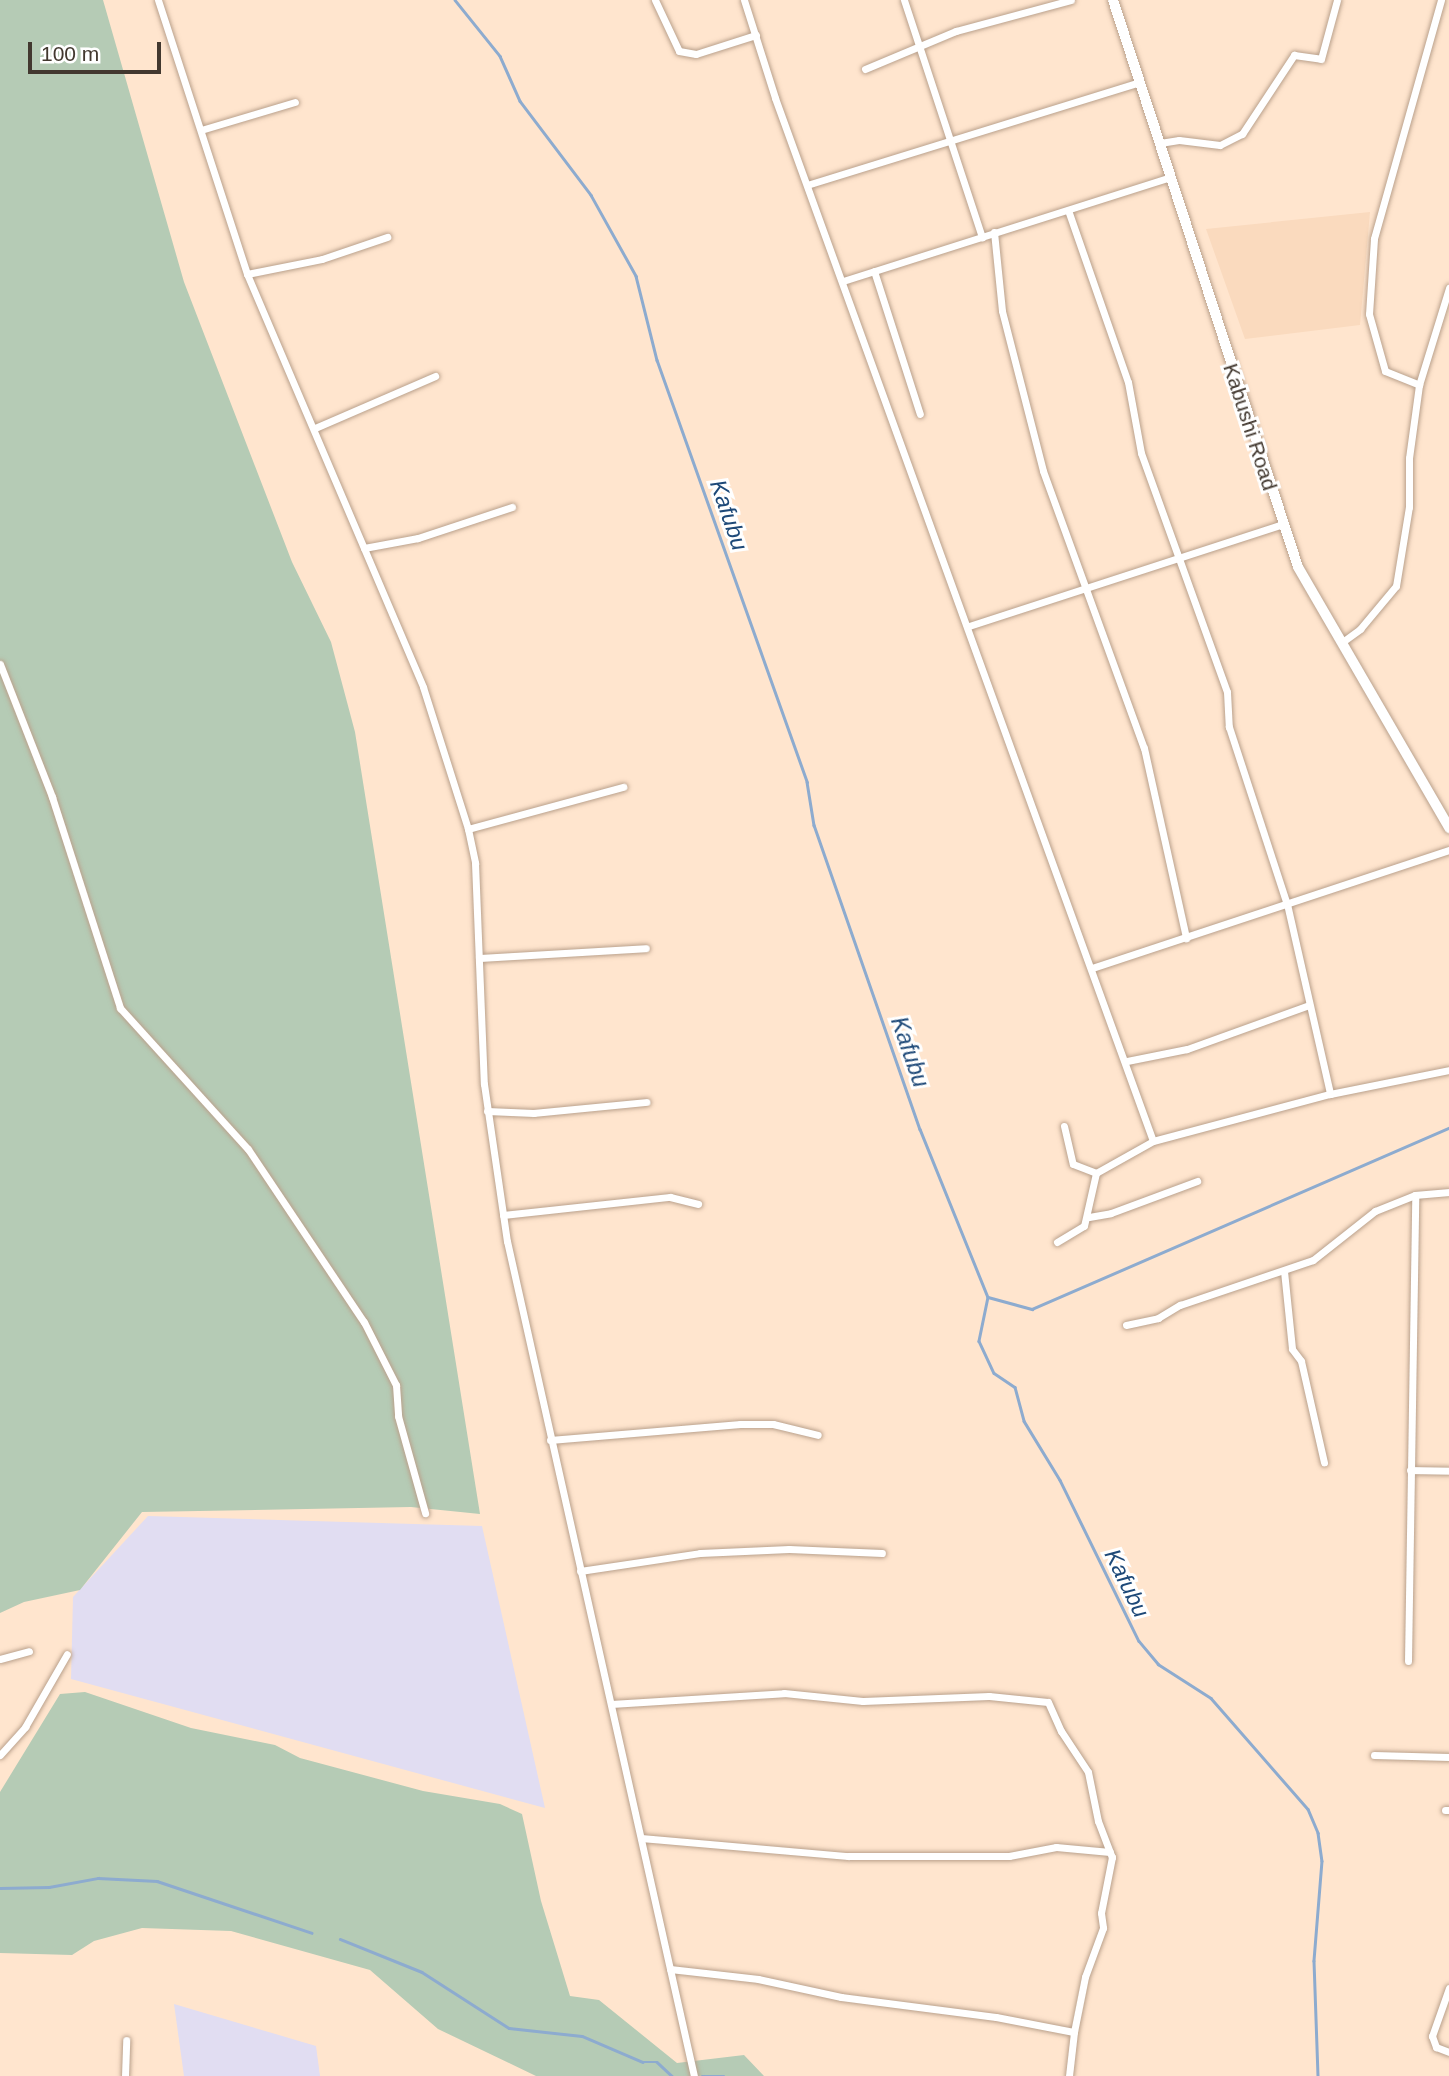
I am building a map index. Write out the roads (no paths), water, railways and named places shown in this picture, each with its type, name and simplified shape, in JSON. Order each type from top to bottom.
[{"type":"main road","name":"Kabushi Road","points":[[1114,0],[1282,524],[1298,566],[1449,828]]},
{"type":"street","points":[[158,0],[247,274],[423,687],[468,829],[475,863],[487,1111],[503,1215],[550,1440],[694,2076]]},
{"type":"street","points":[[655,0],[679,51],[696,54],[756,35]]},
{"type":"street","points":[[744,0],[807,185],[1127,1061],[1153,1141]]},
{"type":"street","points":[[904,0],[982,237]]},
{"type":"street","points":[[865,69],[921,45],[1071,0]]},
{"type":"street","points":[[1160,143],[1179,140],[1220,145],[1242,134],[1294,55],[1321,60],[1336,0]]},
{"type":"street","points":[[1419,385],[1385,371],[1373,334],[1370,292],[1374,239],[1441,0]]},
{"type":"street","points":[[807,185],[1140,82]]},
{"type":"street","points":[[201,130],[295,102]]},
{"type":"street","points":[[843,281],[1170,177]]},
{"type":"street","points":[[1068,210],[1128,382],[1141,453],[1219,665],[1227,692],[1229,727],[1287,904],[1330,1094]]},
{"type":"street","points":[[994,232],[1002,311],[1019,384],[1083,589],[1144,748],[1186,938]]},
{"type":"street","points":[[247,274],[322,259],[387,237]]},
{"type":"street","points":[[874,271],[920,415]]},
{"type":"street","points":[[1341,643],[1360,629],[1396,586],[1409,507],[1409,458],[1419,385],[1449,288]]},
{"type":"street","points":[[314,428],[435,376]]},
{"type":"street","points":[[364,548],[418,538],[512,507]]},
{"type":"street","points":[[969,626],[1282,524]]},
{"type":"street","points":[[0,664],[52,797],[120,1008],[248,1149],[364,1322],[396,1385],[398,1416],[425,1513]]},
{"type":"street","points":[[468,829],[623,787]]},
{"type":"street","points":[[1092,968],[1449,850]]},
{"type":"street","points":[[479,958],[646,948]]},
{"type":"street","points":[[1127,1061],[1187,1049],[1309,1004]]},
{"type":"street","points":[[1057,1242],[1078,1232],[1089,1217],[1090,1187],[1096,1173],[1153,1141],[1330,1094],[1449,1070]]},
{"type":"street","points":[[487,1111],[534,1113],[646,1102]]},
{"type":"street","points":[[1064,1126],[1073,1164],[1096,1173]]},
{"type":"street","points":[[1089,1217],[1111,1213],[1197,1181]]},
{"type":"street","points":[[1125,1325],[1313,1260],[1375,1211],[1415,1195],[1449,1192]]},
{"type":"street","points":[[1408,1661],[1415,1195]]},
{"type":"street","points":[[503,1215],[670,1197],[698,1204]]},
{"type":"street","points":[[1284,1271],[1292,1349],[1301,1361],[1324,1462]]},
{"type":"street","points":[[550,1440],[740,1424],[773,1424],[817,1435]]},
{"type":"street","points":[[1410,1470],[1449,1471]]},
{"type":"street","points":[[580,1571],[700,1553],[789,1549],[882,1553]]},
{"type":"street","points":[[0,1659],[29,1651]]},
{"type":"street","points":[[0,1755],[30,1719],[67,1654]]},
{"type":"street","points":[[611,1704],[784,1693],[863,1700],[1038,1697],[1053,1707],[1060,1731],[1088,1772],[1110,1852],[1111,1867],[1101,1913],[1103,1928],[1085,1976],[1069,2076]]},
{"type":"street","points":[[1374,1755],[1449,1757]]},
{"type":"street","points":[[641,1838],[835,1856],[1009,1856],[1056,1847],[1110,1852]]},
{"type":"street","points":[[670,1969],[758,1979],[841,1997],[996,2017],[1074,2032]]},
{"type":"street","points":[[1449,1988],[1432,2036],[1436,2047],[1449,2052]]},
{"type":"street","points":[[125,2076],[126,2040]]},
{"type":"waterway","name":"Kafubu","points":[[455,0],[500,56],[520,101],[591,195],[636,276],[657,360],[807,782],[814,825],[920,1129],[988,1297],[979,1341],[994,1373],[1015,1387],[1024,1421],[1060,1480],[1139,1641],[1158,1664],[1211,1698],[1308,1809],[1318,1833],[1322,1861],[1314,1961],[1318,2076]]},
{"type":"waterway","points":[[988,1297],[1032,1309],[1449,1128]]},
{"type":"waterway","points":[[0,1888],[49,1887],[98,1878],[157,1881],[312,1933]]},
{"type":"waterway","points":[[340,1939],[422,1972],[509,2028],[582,2036],[643,2062],[657,2062],[672,2076]]},
{"type":"waterway","points":[[702,2076],[724,2076]]}]
